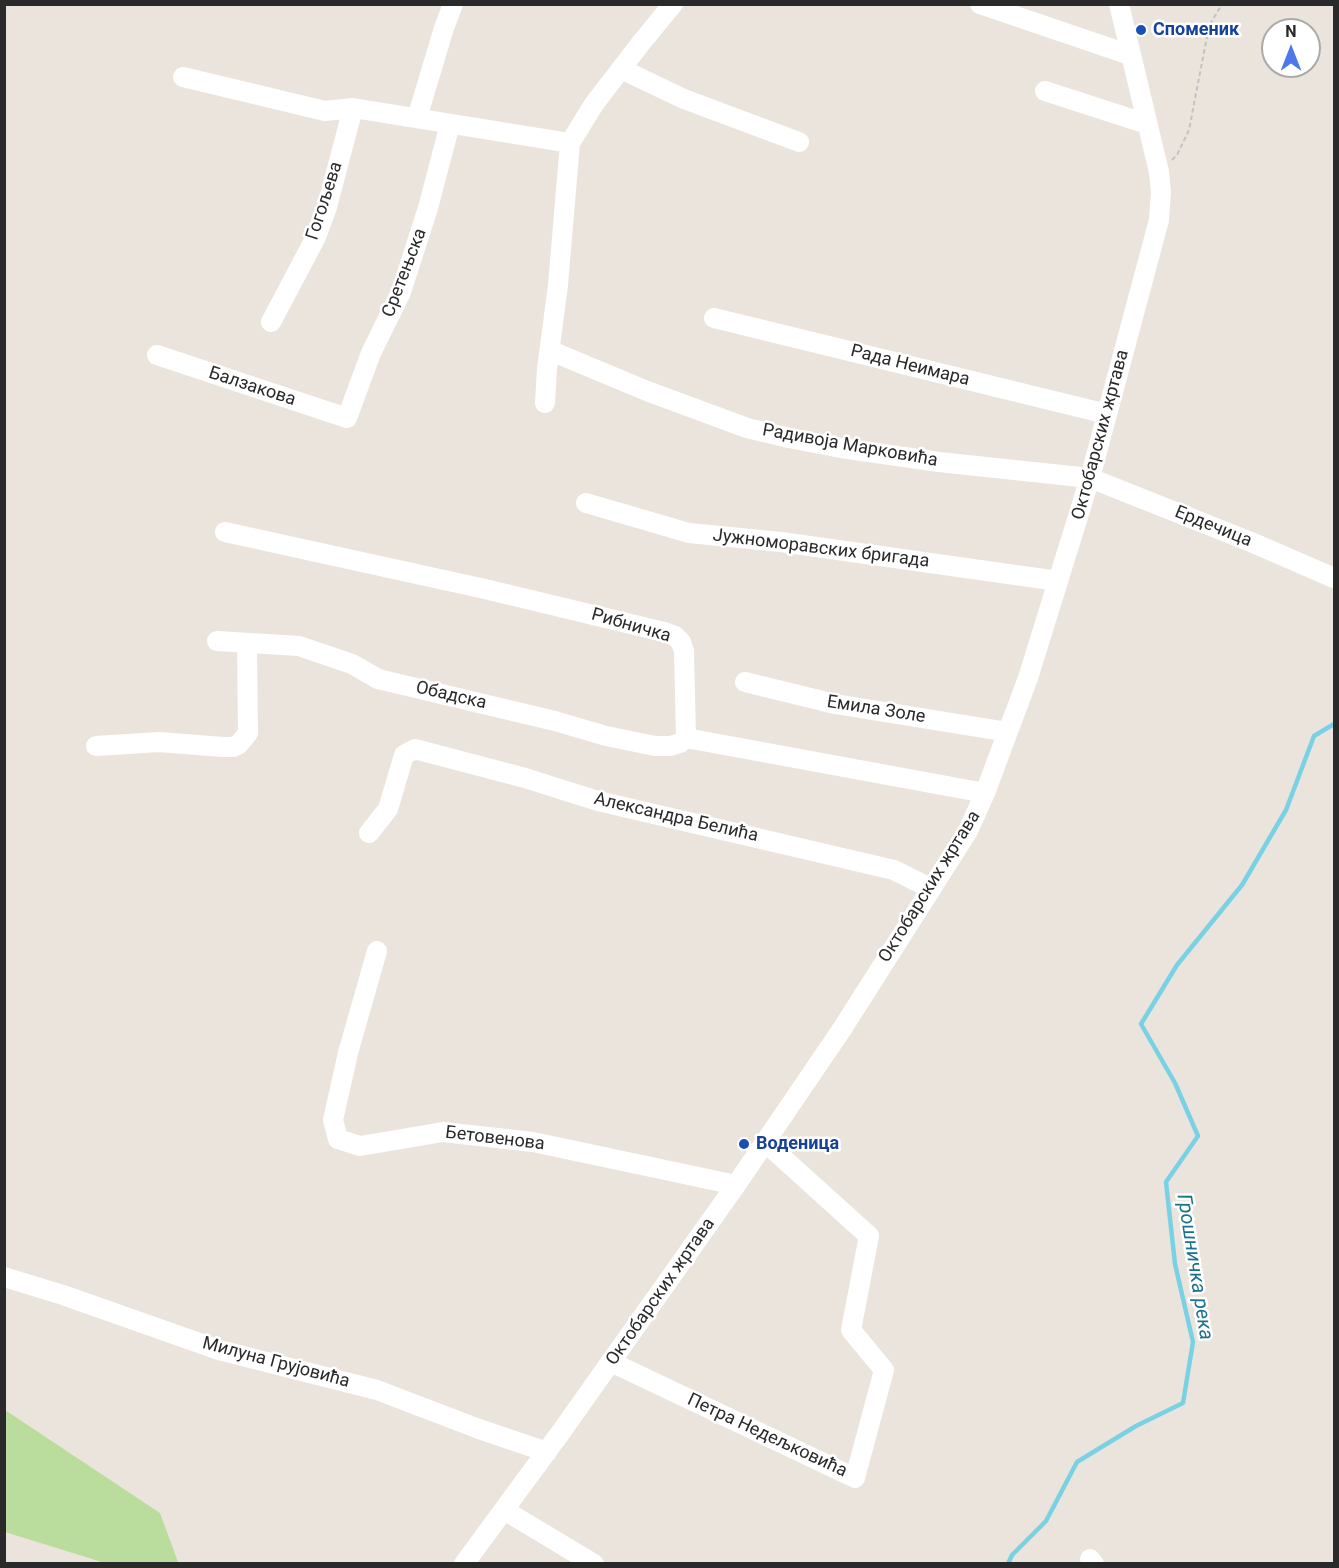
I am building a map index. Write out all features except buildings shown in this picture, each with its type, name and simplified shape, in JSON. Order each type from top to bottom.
[{"type":"street","points":[[417,118],[453,4]]},
{"type":"street","points":[[545,403],[570,143],[594,104],[673,4]]},
{"type":"street","points":[[981,4],[1130,55]]},
{"type":"street","name":"Октобарских жртава","points":[[464,1563],[611,1362],[736,1185],[842,1029],[968,831],[986,793],[1028,678],[1090,478],[1159,220],[1161,192],[1159,172],[1119,4]]},
{"type":"street","points":[[621,69],[684,99],[799,142]]},
{"type":"street","points":[[183,77],[325,111],[353,108],[570,143]]},
{"type":"street","points":[[1045,91],[1147,124]]},
{"type":"street","name":"Гогољева","points":[[271,322],[316,237],[327,207],[353,108]]},
{"type":"street","name":"Сретењска","points":[[348,418],[371,353],[401,292],[428,208],[450,124]]},
{"type":"street","name":"Рада Неимара","points":[[714,318],[1107,414]]},
{"type":"street","name":"Радивоја Марковића","points":[[551,351],[647,391],[747,428],[789,438],[939,462],[1090,478]]},
{"type":"street","name":"Балзакова","points":[[157,355],[348,418]]},
{"type":"street","name":"Ердечица","points":[[1090,478],[1335,578]]},
{"type":"street","name":"Јужноморавских бригада","points":[[586,503],[689,533],[781,542],[1058,581]]},
{"type":"street","name":"Рибничка","points":[[225,532],[574,610],[675,636],[681,642],[684,651],[686,738]]},
{"type":"street","name":"Обадска","points":[[217,641],[299,646],[352,663],[378,679],[555,721],[606,736],[655,746],[670,746],[686,738]]},
{"type":"street","points":[[96,746],[159,742],[223,747],[239,744],[248,733],[247,643]]},
{"type":"street","name":"Емила Золе","points":[[745,682],[835,704],[1008,732]]},
{"type":"street","points":[[686,738],[986,793]]},
{"type":"street","name":"Александра Белића","points":[[369,832],[388,809],[404,755],[409,750],[421,750],[525,778],[598,801],[894,870],[930,888]]},
{"type":"street","name":"Бетовенова","points":[[377,951],[348,1053],[333,1120],[338,1139],[360,1146],[442,1132],[522,1140],[736,1185]]},
{"type":"street","name":"Петра Недељковића","points":[[611,1362],[855,1478],[884,1370],[851,1330],[869,1236],[765,1142]]},
{"type":"street","name":"Милуна Грујовића","points":[[4,1276],[219,1350],[377,1390],[547,1452]]},
{"type":"street","points":[[504,1510],[594,1563]]},
{"type":"path","points":[[1159,172],[1177,154],[1189,130],[1209,26],[1222,4]]},
{"type":"green space","points":[[5,1410],[160,1513],[178,1562],[105,1563],[5,1532]]},
{"type":"waterway","name":"Грошничка река","points":[[1008,1564],[1012,1555],[1046,1521],[1077,1462],[1136,1426],[1183,1403],[1193,1342],[1175,1264],[1166,1182],[1198,1136],[1175,1083],[1141,1024],[1177,965],[1242,885],[1286,810],[1314,736],[1334,724]]},
{"type":"place","name":"Споменик","points":[[1141,30]]},
{"type":"place","name":"Воденица","points":[[744,1144]]}]
